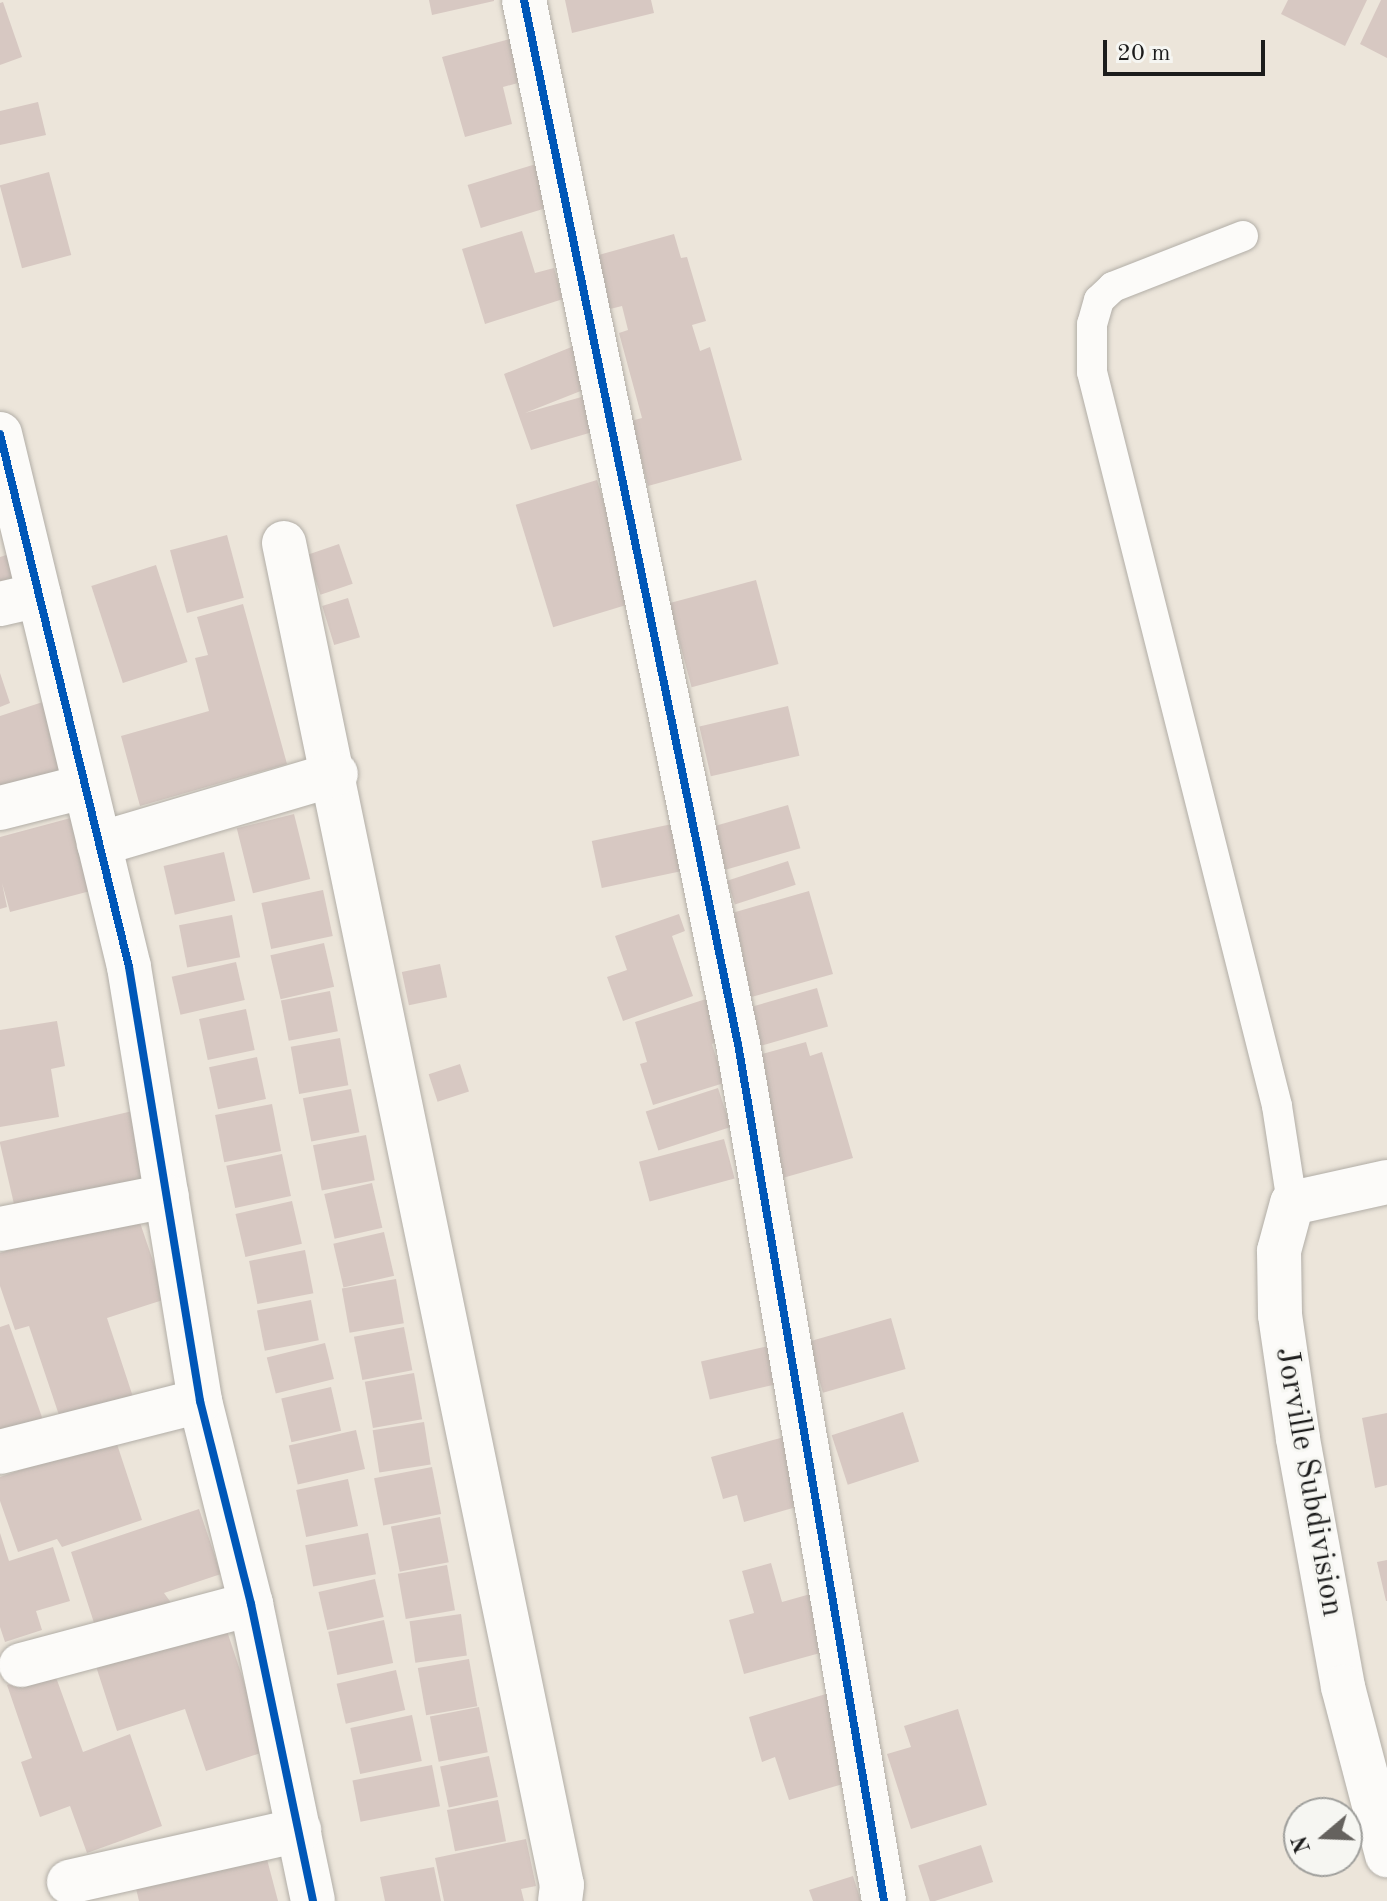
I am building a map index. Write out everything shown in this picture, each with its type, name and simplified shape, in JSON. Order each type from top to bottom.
[{"type":"street","points":[[524,0],[738,1044],[884,1901]]},
{"type":"street","points":[[0,434],[20,599],[83,787],[129,967],[200,1401],[251,1604],[313,1901]]},
{"type":"street","points":[[284,543],[336,774],[562,1885],[560,1901]]},
{"type":"street","points":[[99,844],[336,774]]},
{"type":"street","points":[[0,808],[83,787]]},
{"type":"street","points":[[1292,1203],[1387,1182]]},
{"type":"street","points":[[0,1229],[167,1196]]},
{"type":"street","name":"Jorville Subdivision","points":[[1292,1203],[1279,1251],[1280,1315],[1298,1439],[1343,1687],[1387,1855]]},
{"type":"street","points":[[0,1452],[200,1401]]},
{"type":"street","points":[[21,1665],[251,1604]]},
{"type":"street","points":[[69,1882],[299,1830]]},
{"type":"lane","points":[[1243,236],[1113,287],[1099,300],[1092,324],[1092,372],[1277,1106],[1292,1203]]},
{"type":"building","points":[[429,0],[494,0],[494,1],[432,15]]},
{"type":"building","points":[[565,0],[651,0],[654,13],[572,33]]},
{"type":"building","points":[[1288,0],[1367,0],[1345,46],[1281,14]]},
{"type":"building","points":[[1381,0],[1387,0],[1387,58],[1360,44]]},
{"type":"building","points":[[3,2],[22,57],[0,65],[0,3]]},
{"type":"building","points":[[525,35],[536,78],[503,87],[512,124],[465,137],[442,57]]},
{"type":"building","points":[[38,102],[46,135],[0,145],[0,111]]},
{"type":"building","points":[[546,161],[559,204],[481,228],[468,185]]},
{"type":"building","points":[[49,172],[71,255],[22,268],[0,185]]},
{"type":"building","points":[[522,231],[535,273],[554,268],[563,299],[485,324],[462,249]]},
{"type":"building","points":[[674,234],[681,258],[687,257],[706,321],[692,325],[700,351],[710,347],[742,460],[648,486],[631,421],[642,418],[619,333],[628,330],[622,306],[610,309],[595,256]]},
{"type":"building","points":[[584,342],[601,383],[525,413],[585,396],[596,431],[531,450],[504,374]]},
{"type":"building","points":[[597,480],[634,602],[553,627],[516,505]]},
{"type":"building","points":[[227,535],[244,598],[187,613],[170,550]]},
{"type":"building","points":[[339,544],[353,584],[321,595],[307,555]]},
{"type":"building","points":[[19,551],[29,582],[0,592],[0,557]]},
{"type":"building","points":[[156,565],[188,662],[123,683],[91,586]]},
{"type":"building","points":[[756,580],[779,664],[692,687],[669,603]]},
{"type":"building","points":[[348,598],[360,637],[334,645],[322,606]]},
{"type":"building","points":[[243,604],[287,764],[140,806],[121,736],[209,711],[195,658],[208,655],[197,617]]},
{"type":"building","points":[[0,673],[10,703],[0,707]]},
{"type":"building","points":[[52,699],[76,773],[0,799],[0,716]]},
{"type":"building","points":[[788,706],[799,756],[711,776],[699,726]]},
{"type":"building","points":[[788,805],[800,848],[725,870],[713,826]]},
{"type":"building","points":[[294,814],[310,879],[253,893],[237,828]]},
{"type":"building","points":[[78,816],[98,889],[10,912],[2,883],[7,907],[0,909],[0,837]]},
{"type":"building","points":[[672,824],[682,871],[602,888],[592,841]]},
{"type":"building","points":[[224,852],[235,901],[175,915],[164,866]]},
{"type":"building","points":[[788,861],[796,885],[735,905],[727,881]]},
{"type":"building","points":[[323,890],[333,936],[271,949],[261,903]]},
{"type":"building","points":[[809,891],[833,974],[744,999],[732,957],[743,954],[732,913]]},
{"type":"building","points":[[679,914],[685,931],[672,936],[693,996],[623,1021],[607,977],[627,970],[615,936]]},
{"type":"building","points":[[232,915],[240,957],[187,968],[179,925]]},
{"type":"building","points":[[324,943],[334,987],[281,999],[270,955]]},
{"type":"building","points":[[236,962],[245,1000],[180,1015],[172,977]]},
{"type":"building","points":[[440,964],[447,997],[409,1005],[402,972]]},
{"type":"building","points":[[817,988],[828,1026],[757,1047],[746,1008]]},
{"type":"building","points":[[330,991],[338,1031],[289,1041],[281,1001]]},
{"type":"building","points":[[706,999],[720,1041],[712,1044],[724,1083],[653,1105],[640,1064],[647,1062],[635,1022]]},
{"type":"building","points":[[246,1009],[255,1050],[208,1060],[199,1019]]},
{"type":"building","points":[[57,1021],[65,1066],[51,1069],[59,1117],[0,1127],[0,1030]]},
{"type":"building","points":[[340,1038],[348,1085],[299,1094],[291,1047]]},
{"type":"building","points":[[806,1042],[810,1056],[822,1052],[853,1158],[779,1179],[755,1056]]},
{"type":"building","points":[[257,1057],[266,1099],[218,1109],[209,1067]]},
{"type":"building","points":[[460,1064],[469,1092],[438,1102],[429,1074]]},
{"type":"building","points":[[718,1088],[731,1127],[658,1150],[646,1111]]},
{"type":"building","points":[[351,1089],[359,1132],[311,1142],[303,1098]]},
{"type":"building","points":[[272,1104],[281,1151],[224,1162],[215,1115]]},
{"type":"building","points":[[137,1110],[155,1187],[17,1219],[0,1142]]},
{"type":"building","points":[[366,1135],[375,1180],[322,1190],[313,1145]]},
{"type":"building","points":[[724,1139],[735,1179],[650,1201],[639,1162]]},
{"type":"building","points":[[282,1154],[291,1196],[235,1208],[226,1166]]},
{"type":"building","points":[[372,1183],[382,1228],[335,1239],[324,1194]]},
{"type":"building","points":[[292,1201],[302,1244],[245,1257],[235,1214]]},
{"type":"building","points":[[135,1208],[166,1299],[107,1318],[135,1403],[63,1427],[29,1326],[15,1330],[0,1286],[0,1253]]},
{"type":"building","points":[[384,1232],[394,1276],[343,1288],[333,1244]]},
{"type":"building","points":[[305,1250],[313,1293],[257,1304],[249,1261]]},
{"type":"building","points":[[396,1279],[404,1323],[350,1333],[342,1289]]},
{"type":"building","points":[[311,1300],[319,1340],[265,1351],[257,1310]]},
{"type":"building","points":[[891,1318],[906,1369],[823,1393],[808,1342]]},
{"type":"building","points":[[9,1324],[43,1420],[0,1435],[0,1327]]},
{"type":"building","points":[[404,1327],[412,1370],[362,1380],[354,1337]]},
{"type":"building","points":[[325,1343],[334,1379],[276,1393],[267,1358]]},
{"type":"building","points":[[777,1344],[786,1382],[710,1400],[701,1362]]},
{"type":"building","points":[[414,1373],[422,1419],[373,1428],[365,1382]]},
{"type":"building","points":[[331,1387],[341,1431],[291,1442],[281,1398]]},
{"type":"building","points":[[903,1412],[919,1461],[848,1485],[832,1435]]},
{"type":"building","points":[[1387,1413],[1387,1485],[1375,1488],[1362,1418]]},
{"type":"building","points":[[424,1422],[431,1464],[379,1473],[373,1430]]},
{"type":"building","points":[[356,1430],[365,1469],[298,1484],[289,1446]]},
{"type":"building","points":[[799,1433],[800,1506],[744,1522],[737,1495],[723,1499],[711,1457]]},
{"type":"building","points":[[115,1438],[142,1520],[62,1547],[57,1539],[18,1552],[0,1501],[0,1477]]},
{"type":"building","points":[[432,1467],[441,1514],[383,1525],[374,1478]]},
{"type":"building","points":[[348,1479],[358,1526],[306,1537],[296,1490]]},
{"type":"building","points":[[199,1509],[221,1574],[164,1593],[172,1604],[96,1629],[71,1552]]},
{"type":"building","points":[[440,1517],[449,1562],[400,1572],[391,1527]]},
{"type":"building","points":[[0,1533],[9,1561],[53,1547],[70,1601],[36,1611],[42,1630],[5,1642],[0,1627]]},
{"type":"building","points":[[368,1533],[376,1574],[313,1586],[305,1545]]},
{"type":"building","points":[[1387,1560],[1387,1601],[1386,1601],[1377,1562]]},
{"type":"building","points":[[771,1563],[782,1602],[814,1593],[831,1650],[744,1674],[729,1620],[754,1613],[742,1571]]},
{"type":"building","points":[[447,1565],[455,1610],[406,1619],[398,1574]]},
{"type":"building","points":[[375,1579],[384,1617],[327,1630],[318,1592]]},
{"type":"building","points":[[221,1613],[267,1751],[206,1771],[185,1709],[117,1731],[93,1657]]},
{"type":"building","points":[[461,1614],[467,1656],[415,1663],[410,1621]]},
{"type":"building","points":[[384,1620],[393,1663],[337,1675],[328,1632]]},
{"type":"building","points":[[469,1659],[477,1706],[426,1715],[418,1668]]},
{"type":"building","points":[[53,1669],[83,1752],[130,1734],[162,1826],[87,1853],[70,1806],[40,1817],[21,1762],[32,1758],[7,1685]]},
{"type":"building","points":[[396,1670],[405,1710],[346,1724],[337,1684]]},
{"type":"building","points":[[836,1691],[863,1778],[789,1800],[775,1757],[762,1762],[749,1717]]},
{"type":"building","points":[[479,1707],[488,1752],[439,1762],[430,1717]]},
{"type":"building","points":[[958,1709],[987,1805],[911,1829],[887,1754],[911,1747],[904,1726]]},
{"type":"building","points":[[412,1715],[422,1761],[360,1774],[350,1728]]},
{"type":"building","points":[[489,1756],[498,1797],[449,1807],[440,1766]]},
{"type":"building","points":[[432,1765],[440,1806],[361,1822],[352,1780]]},
{"type":"building","points":[[498,1800],[506,1841],[455,1851],[447,1810]]},
{"type":"building","points":[[526,1839],[536,1886],[521,1889],[524,1901],[444,1901],[435,1858]]},
{"type":"building","points":[[263,1844],[278,1901],[139,1901],[133,1876]]},
{"type":"building","points":[[981,1845],[993,1882],[930,1901],[918,1865]]},
{"type":"building","points":[[434,1867],[441,1901],[385,1901],[380,1877]]},
{"type":"building","points":[[853,1876],[861,1901],[813,1901],[809,1890]]},
{"type":"cycle path","points":[[524,0],[738,1044],[884,1901]]},
{"type":"cycle path","points":[[0,434],[129,967],[200,1401],[251,1604],[313,1901]]}]
